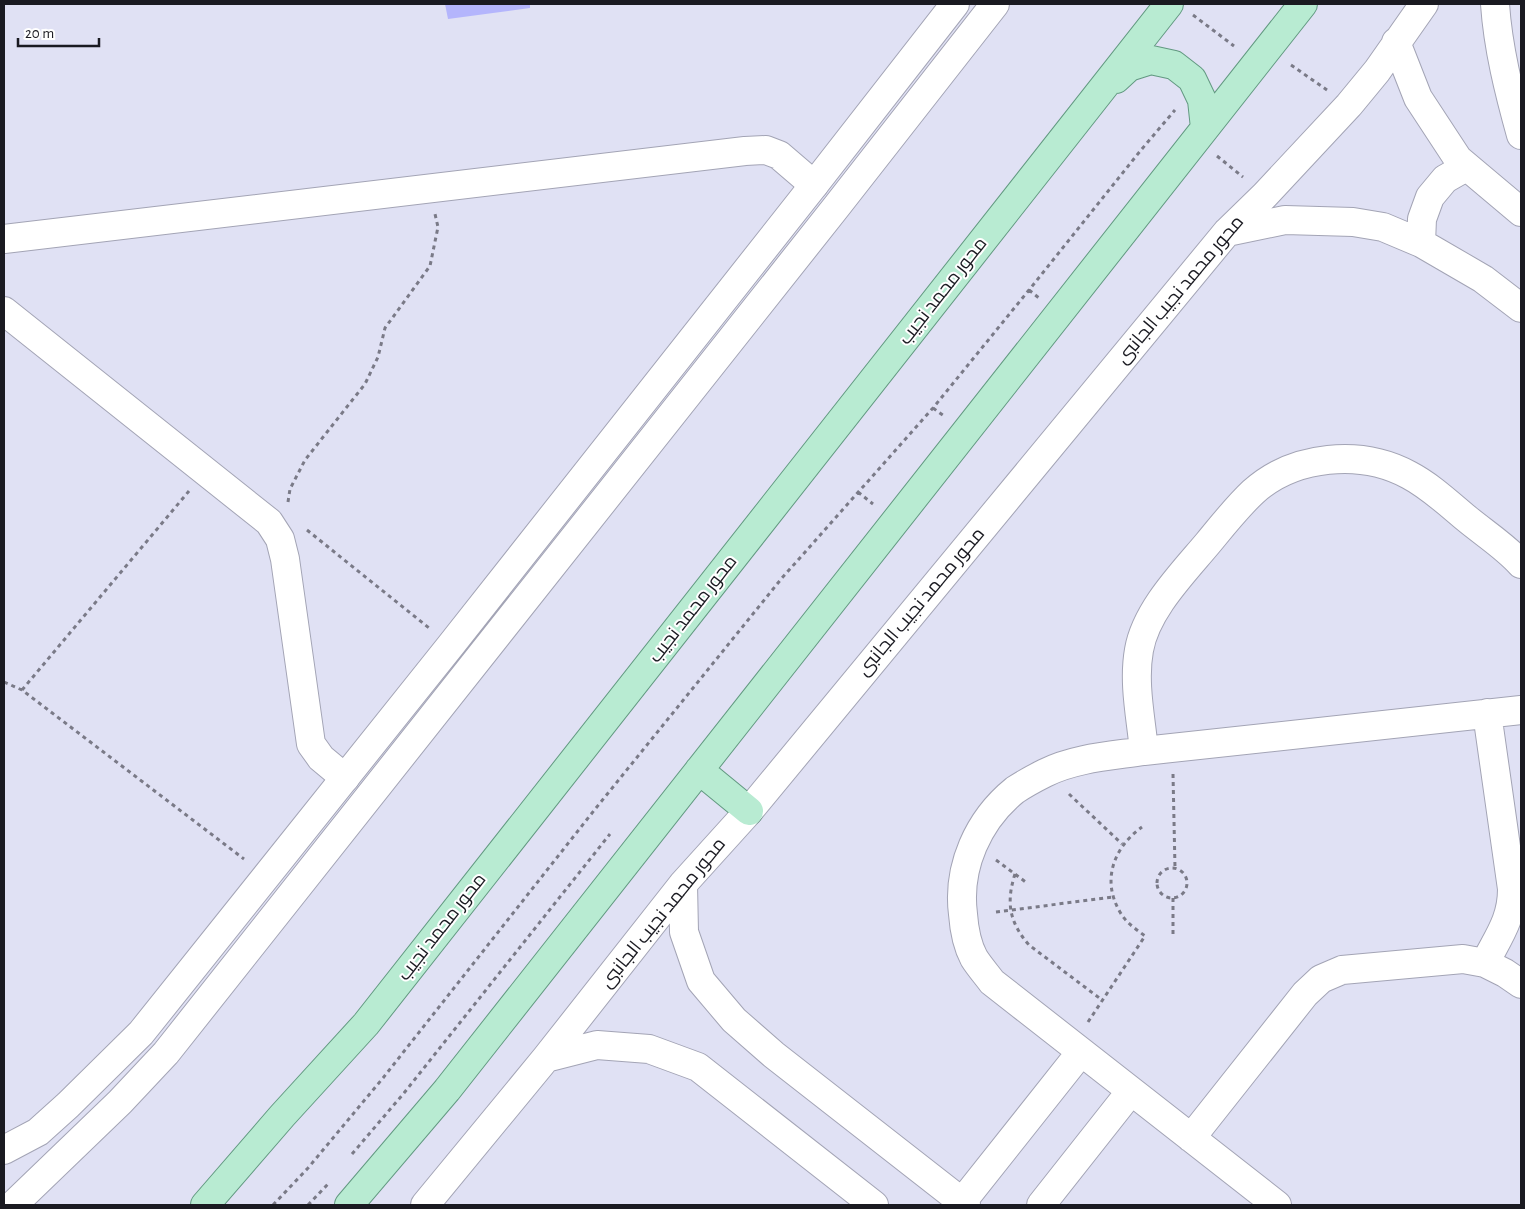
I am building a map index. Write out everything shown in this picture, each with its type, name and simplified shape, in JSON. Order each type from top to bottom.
[{"type":"main road","points":[[349,1205],[447,1090],[1303,4]]},
{"type":"main road","name":"محور محمد نجيب","points":[[205,1205],[282,1116],[366,1024],[1093,100],[1178,7]]},
{"type":"main road","points":[[1093,100],[1129,67],[1151,60],[1174,65],[1192,79],[1202,100],[1201,134]]},
{"type":"main road","points":[[699,770],[749,810]]},
{"type":"street","points":[[4,1150],[38,1132],[141,1033],[451,645],[955,4]]},
{"type":"street","points":[[13,1205],[120,1102],[166,1053],[996,4]]},
{"type":"street","name":"محور محمد نجيب الجانبى","points":[[425,1205],[546,1058],[683,884],[749,810],[1227,232],[1266,195],[1349,105],[1377,71],[1424,4]]},
{"type":"street","points":[[1495,4],[1502,56],[1521,134]]},
{"type":"street","points":[[1396,42],[1418,98],[1453,151],[1466,167],[1521,212]]},
{"type":"street","points":[[4,239],[766,150],[779,155],[837,206]]},
{"type":"street","points":[[1421,243],[1422,219],[1430,197],[1445,178],[1466,167]]},
{"type":"street","points":[[1227,232],[1285,220],[1352,222],[1383,227],[1421,243],[1484,278],[1521,308]]},
{"type":"street","points":[[4,311],[269,522],[290,532],[285,559],[311,744],[320,758],[345,778]]},
{"type":"street","points":[[1144,751],[1137,675],[1139,648],[1148,623],[1161,600],[1226,521],[1254,491],[1281,473],[1312,462],[1329,460],[1345,459],[1378,463],[1409,475],[1443,498],[1521,564]]},
{"type":"street","points":[[1277,1205],[992,982],[974,957],[964,929],[961,900],[964,871],[973,843],[991,814],[1016,790],[1046,772],[1084,760],[1144,751],[1521,710]]},
{"type":"street","points":[[1485,964],[1508,918],[1512,904],[1488,714]]},
{"type":"street","points":[[379,735],[403,754]]},
{"type":"street","points":[[683,884],[684,932],[701,981],[734,1020],[774,1055],[964,1204],[1077,1048]]},
{"type":"street","points":[[1191,1138],[1305,994],[1321,979],[1342,970],[1463,959],[1485,964],[1505,972],[1521,984]]},
{"type":"street","points":[[546,1058],[597,1045],[649,1048],[698,1067],[874,1205]]},
{"type":"street","points":[[1041,1205],[1131,1091]]},
{"type":"path","points":[[1178,7],[1349,105]]},
{"type":"path","points":[[273,1205],[308,1168],[382,1078],[782,578],[932,408],[1176,108]]},
{"type":"path","points":[[1201,134],[1266,195]]},
{"type":"path","points":[[430,188],[438,227],[430,266],[385,328],[378,357],[365,384],[305,460],[290,489],[290,532],[451,645]]},
{"type":"path","points":[[932,408],[946,418]]},
{"type":"path","points":[[22,690],[206,471]]},
{"type":"path","points":[[858,492],[875,505]]},
{"type":"path","points":[[4,682],[22,690],[266,876]]},
{"type":"path","points":[[1172,748],[1175,868]]},
{"type":"path","points":[[1046,772],[1123,844]]},
{"type":"path","points":[[1077,1048],[1102,1000],[1145,936],[1131,926],[1120,913],[1113,897],[1111,879],[1114,860],[1123,844],[1131,834],[1142,827]]},
{"type":"path","points":[[973,843],[1027,883]]},
{"type":"path","points":[[1168,868],[1175,868],[1181,871],[1186,877],[1187,884],[1184,891],[1180,896],[1173,898],[1166,897],[1160,892],[1157,885],[1157,878],[1161,872],[1168,868]]},
{"type":"path","points":[[1015,874],[1011,886],[1010,910],[1020,935],[1029,945],[1102,1000]]},
{"type":"path","points":[[996,912],[1113,897]]},
{"type":"path","points":[[1173,898],[1173,937]]},
{"type":"building","points":[[445,4],[530,4],[530,8],[448,19]]}]
